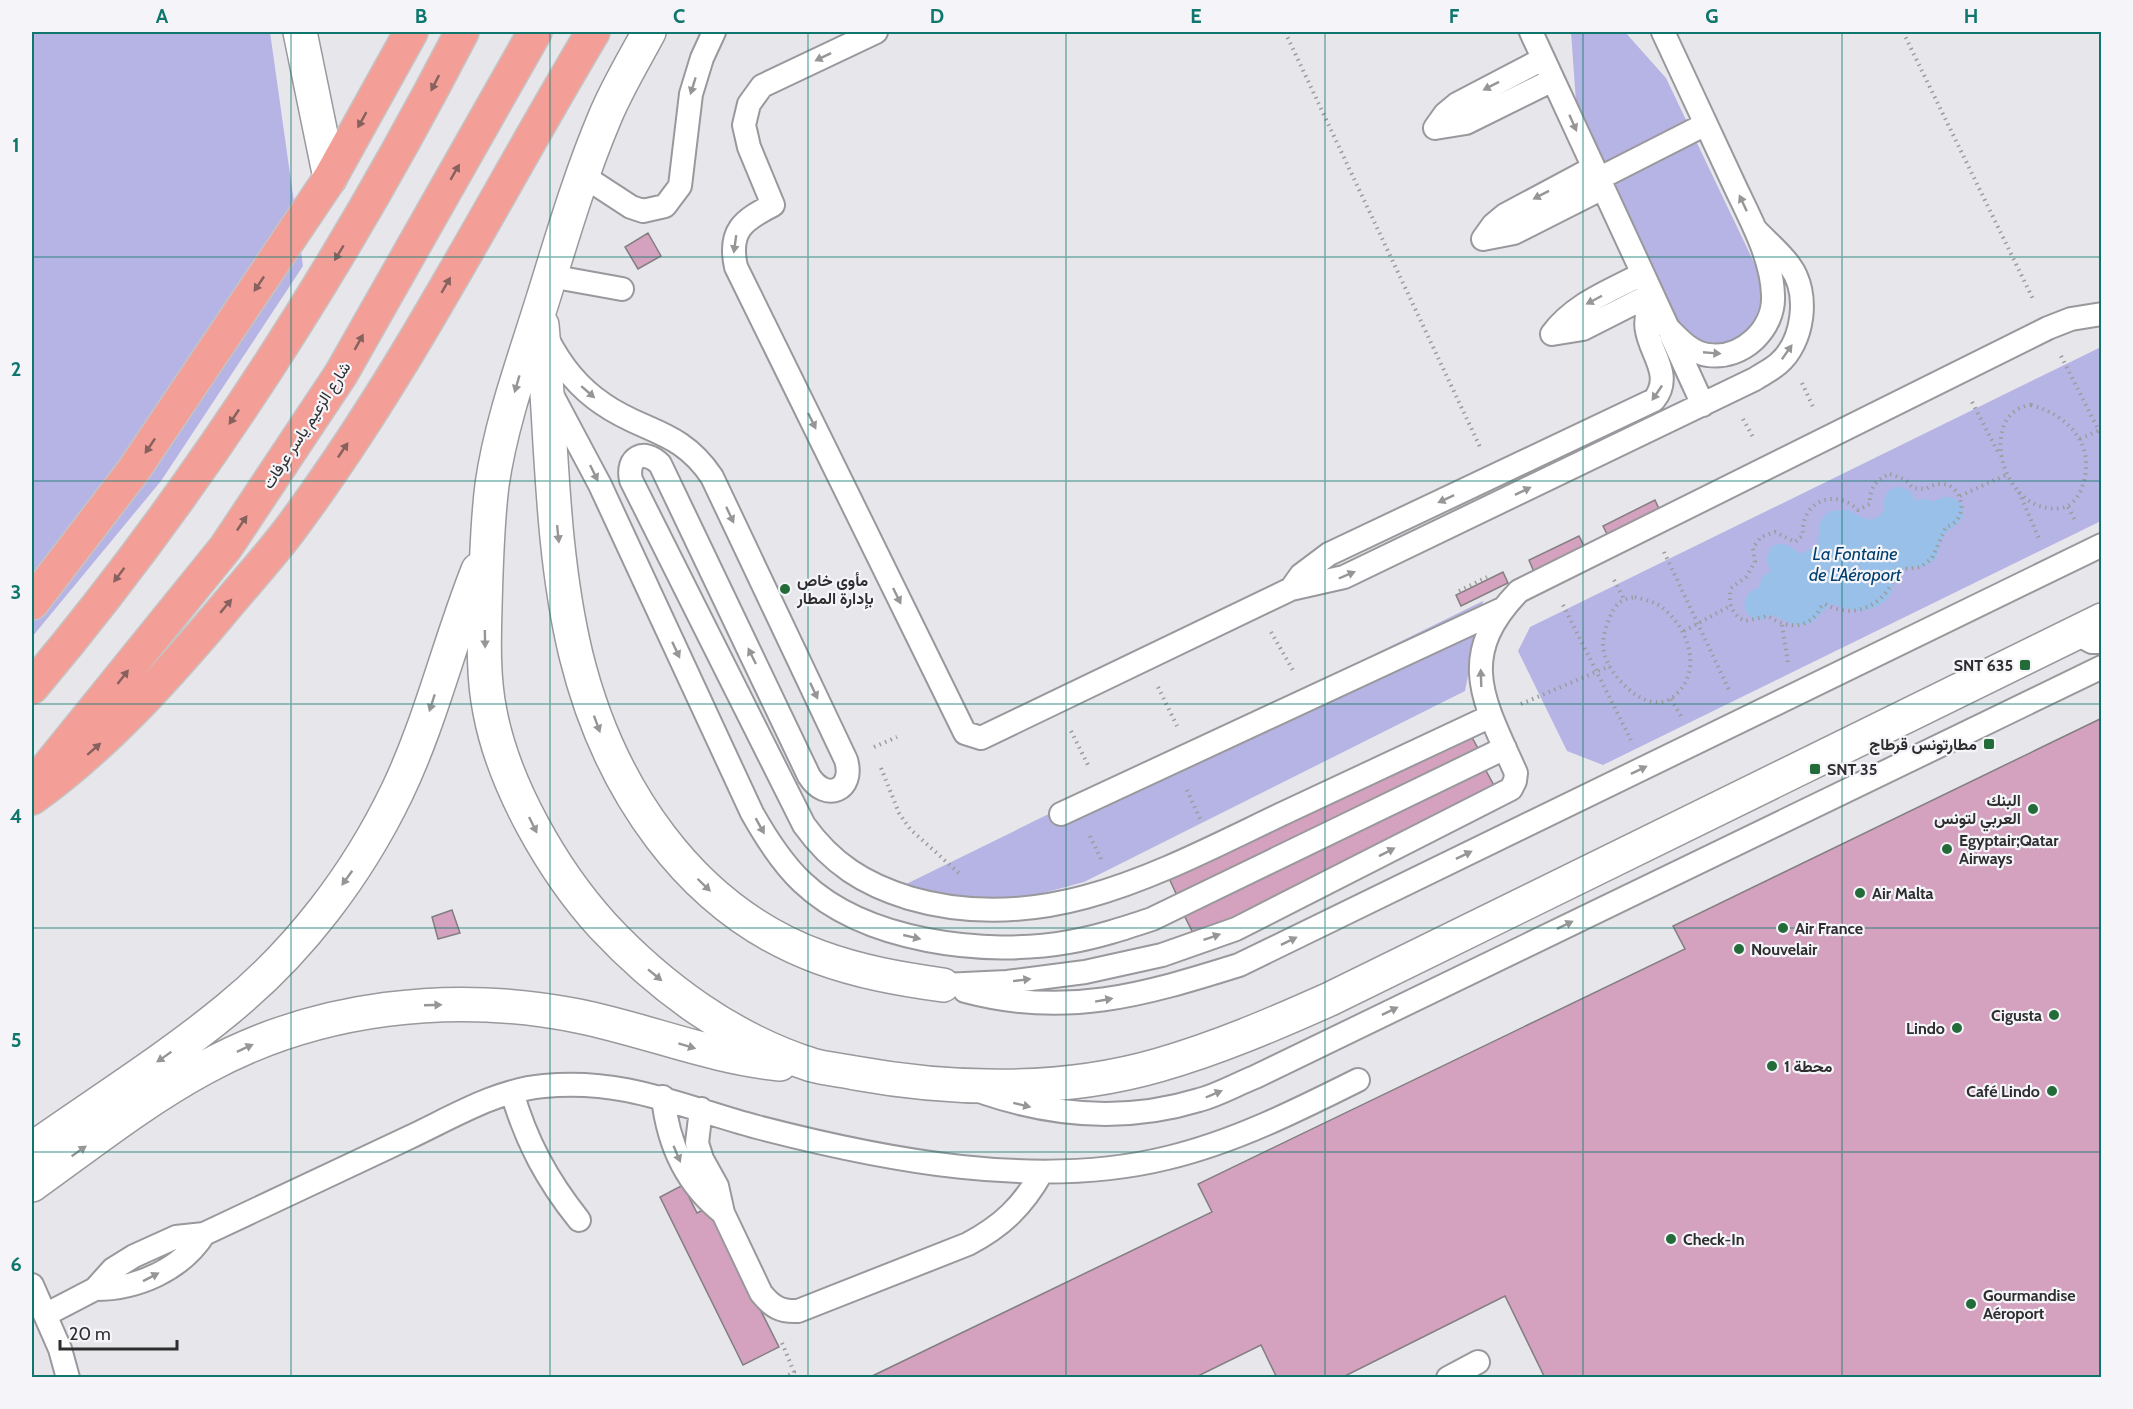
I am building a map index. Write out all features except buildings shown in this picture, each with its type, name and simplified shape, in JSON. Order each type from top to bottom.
[{"type":"highway","points":[[32,603],[134,471],[330,178],[411,32]]},
{"type":"highway","points":[[32,687],[176,499],[277,352],[371,200],[462,32]]},
{"type":"highway","name":"شارع الزعيم ياسر عرفات","points":[[32,787],[100,706],[233,537],[341,374],[535,32]]},
{"type":"highway","points":[[32,798],[93,750],[132,714],[168,675],[288,532],[359,428],[427,319],[593,32]]},
{"type":"street","points":[[300,32],[330,178]]},
{"type":"street","points":[[649,32],[606,113],[582,175],[550,276],[541,318],[517,383],[493,481],[486,549],[484,640],[490,712],[511,780],[542,844],[590,912],[630,955],[686,1001],[747,1037],[813,1065]]},
{"type":"street","points":[[541,318],[559,540],[576,653],[597,726],[627,789],[670,850],[708,889],[760,927],[828,960],[879,976],[943,985]]},
{"type":"street","points":[[32,1149],[193,1036],[229,1008],[295,944],[325,908],[370,842],[416,750],[466,599],[486,549]]},
{"type":"street","points":[[32,1185],[161,1093],[253,1044],[302,1027],[403,1006],[461,1004],[519,1008],[577,1016],[751,1061],[813,1065],[880,1078],[967,1086],[1062,1083],[1155,1066],[1245,1036],[1351,988],[2092,632]]},
{"type":"lane","points":[[582,175],[631,207],[643,211],[665,206],[680,186],[691,94],[714,32]]},
{"type":"lane","points":[[876,32],[762,86],[749,104],[744,125],[749,147],[773,205],[742,224],[735,237],[733,252],[736,267],[918,638],[965,733],[972,737],[981,738],[1291,589],[1344,577],[1703,405],[1755,379],[1780,363],[1796,339],[1802,310],[1800,287],[1791,266],[1755,229]]},
{"type":"lane","points":[[1531,32],[1703,405]]},
{"type":"lane","points":[[1663,32],[1755,229],[1773,296],[1769,321],[1755,341],[1733,353],[1708,355],[1685,346],[1668,328]]},
{"type":"lane","points":[[1543,59],[1457,104],[1445,114],[1435,128],[1466,123],[1553,80]]},
{"type":"lane","points":[[1598,178],[1706,124]]},
{"type":"lane","points":[[550,276],[622,289]]},
{"type":"lane","points":[[1291,589],[1301,575],[1329,554],[1654,400],[1660,393],[1663,375],[1645,323],[1649,289]]},
{"type":"lane","points":[[1069,810],[1500,610],[1519,591],[1548,574],[2048,328],[2071,319],[2102,314]]},
{"type":"lane","points":[[541,318],[554,351],[585,390],[604,406],[680,442],[703,463],[712,477],[846,760],[850,771],[847,783],[837,790],[826,791],[816,786],[810,776],[660,464],[653,457],[642,456],[633,460],[629,469],[637,490],[799,814],[817,843],[850,874],[870,884],[923,902],[984,910],[1052,906],[1116,889],[1213,847],[1490,717]]},
{"type":"lane","points":[[546,385],[592,468],[752,813],[774,851],[803,883],[838,910],[877,929],[920,939],[983,946],[1024,947],[1067,942],[1111,933],[1152,919],[1505,748]]},
{"type":"lane","points":[[943,985],[988,998],[1035,1005],[1082,1004],[1162,989],[1239,965],[2102,545]]},
{"type":"lane","points":[[943,985],[1007,982],[1085,972],[1162,955],[1236,929],[1511,789],[1515,782],[1516,772],[1490,717],[1480,683],[1482,649],[1500,610]]},
{"type":"lane","points":[[967,1086],[1023,1106],[1082,1115],[1142,1113],[1200,1100],[1266,1071],[2102,667]]},
{"type":"lane","points":[[983,946],[984,910]]},
{"type":"lane","points":[[45,1315],[95,1289],[120,1288],[144,1281],[187,1257],[204,1234],[490,1100],[512,1092],[542,1086],[572,1084],[638,1090],[756,1126],[850,1149],[946,1164],[1042,1172],[1105,1169],[1166,1159],[1226,1140],[1284,1117],[1358,1080]]},
{"type":"lane","points":[[512,1092],[522,1126],[537,1160],[556,1191],[579,1220]]},
{"type":"lane","points":[[663,1097],[671,1141],[679,1161],[698,1189],[723,1213]]},
{"type":"lane","points":[[701,1109],[698,1143],[702,1159],[717,1186],[723,1213],[761,1293],[770,1305],[784,1312],[798,1311],[968,1244],[991,1232],[1018,1209],[1029,1196],[1042,1172]]},
{"type":"lane","points":[[32,1285],[60,1349],[68,1377]]},
{"type":"lane","points":[[60,1349],[74,1362],[82,1377]]},
{"type":"lane","points":[[1448,1377],[1478,1362]]},
{"type":"path","points":[[1285,32],[1494,476]]},
{"type":"path","points":[[1903,32],[2102,437]]},
{"type":"path","points":[[1957,373],[1999,455],[2006,475],[2019,492],[2053,569]]},
{"type":"path","points":[[1999,455],[2002,434],[2010,415],[2019,406],[2031,405],[2051,411],[2066,422],[2080,439],[2086,458],[2086,478],[2078,497],[2068,507],[2053,509],[2035,504],[2019,492]]},
{"type":"path","points":[[2080,439],[2100,430]]},
{"type":"path","points":[[1890,474],[1906,480],[1913,488],[1926,489],[1938,484],[1952,486],[1960,496],[1960,514],[1952,525],[1946,527],[1932,558],[1921,567],[1896,570],[1894,581],[1885,596],[1870,607],[1852,612],[1834,609],[1825,604],[1807,622],[1795,626],[1782,625],[1768,616],[1745,621],[1735,614],[1730,606],[1731,588],[1737,581],[1746,577],[1755,562],[1753,555],[1756,542],[1767,534],[1775,532],[1783,534],[1794,542],[1798,540],[1803,535],[1806,515],[1820,500],[1831,497],[1842,499],[1858,510],[1870,504],[1871,489],[1876,482],[1890,474]]},
{"type":"path","points":[[1960,496],[2006,475]]},
{"type":"path","points":[[1650,524],[1744,719]]},
{"type":"path","points":[[1548,574],[1595,672],[1645,766]]},
{"type":"path","points":[[1635,597],[1655,603],[1684,631],[1690,650],[1690,670],[1682,689],[1671,699],[1657,701],[1638,697],[1622,685],[1610,666],[1603,647],[1606,627],[1614,608],[1624,598],[1635,597]]},
{"type":"path","points":[[1257,605],[1308,699]]},
{"type":"path","points":[[1684,631],[1730,606]]},
{"type":"path","points":[[1145,659],[1213,847]]},
{"type":"path","points":[[1490,717],[1610,666]]},
{"type":"path","points":[[1056,702],[1102,795]]},
{"type":"path","points":[[874,747],[877,757]]},
{"type":"path","points":[[881,766],[899,813],[910,829],[959,872],[984,910]]},
{"type":"path","points":[[1069,810],[1116,889]]},
{"type":"shaded area","points":[[32,32],[270,32],[303,266],[161,481],[32,637]]},
{"type":"shaded area","points":[[1571,32],[1625,32],[1666,78],[1771,298],[1764,341],[1725,360],[1684,342],[1577,116]]},
{"type":"shaded area","points":[[2101,347],[2101,521],[1603,765],[1567,751],[1518,651],[1530,627]]},
{"type":"shaded area","points":[[1483,601],[1465,691],[1084,882],[1007,903],[928,896],[896,889]]},
{"type":"water","name":"La Fontaine de L'Aéroport","points":[[1898,486],[1910,491],[1915,500],[1927,499],[1932,502],[1947,497],[1962,504],[1963,517],[1943,536],[1938,554],[1933,561],[1924,566],[1902,570],[1888,598],[1876,607],[1854,610],[1832,604],[1812,622],[1801,625],[1790,623],[1773,615],[1761,620],[1749,615],[1744,606],[1745,600],[1752,591],[1758,588],[1763,576],[1771,571],[1766,560],[1770,548],[1783,544],[1802,554],[1816,544],[1820,523],[1830,511],[1849,510],[1863,518],[1876,518],[1885,510],[1883,504],[1887,492]]},
{"type":"place","name":"مأوى خاص بإدارة المطار","points":[[785,589]]},
{"type":"place","name":"SNT 635","points":[[2025,665]]},
{"type":"place","name":"مطارتونس قرطاج","points":[[1989,744]]},
{"type":"place","name":"SNT 35","points":[[1815,769]]},
{"type":"place","name":"البنك العربي لتونس","points":[[2033,809]]},
{"type":"place","name":"Egyptair;Qatar Airways","points":[[1947,849]]},
{"type":"place","name":"Air Malta","points":[[1860,893]]},
{"type":"place","name":"Air France","points":[[1783,928]]},
{"type":"place","name":"Nouvelair","points":[[1739,949]]},
{"type":"place","name":"Cigusta","points":[[2054,1015]]},
{"type":"place","name":"Lindo","points":[[1957,1028]]},
{"type":"place","name":"محطة 1","points":[[1772,1066]]},
{"type":"place","name":"Café Lindo","points":[[2052,1091]]},
{"type":"place","name":"Check-In","points":[[1671,1239]]},
{"type":"place","name":"Gourmandise Aéroport","points":[[1971,1304]]}]
